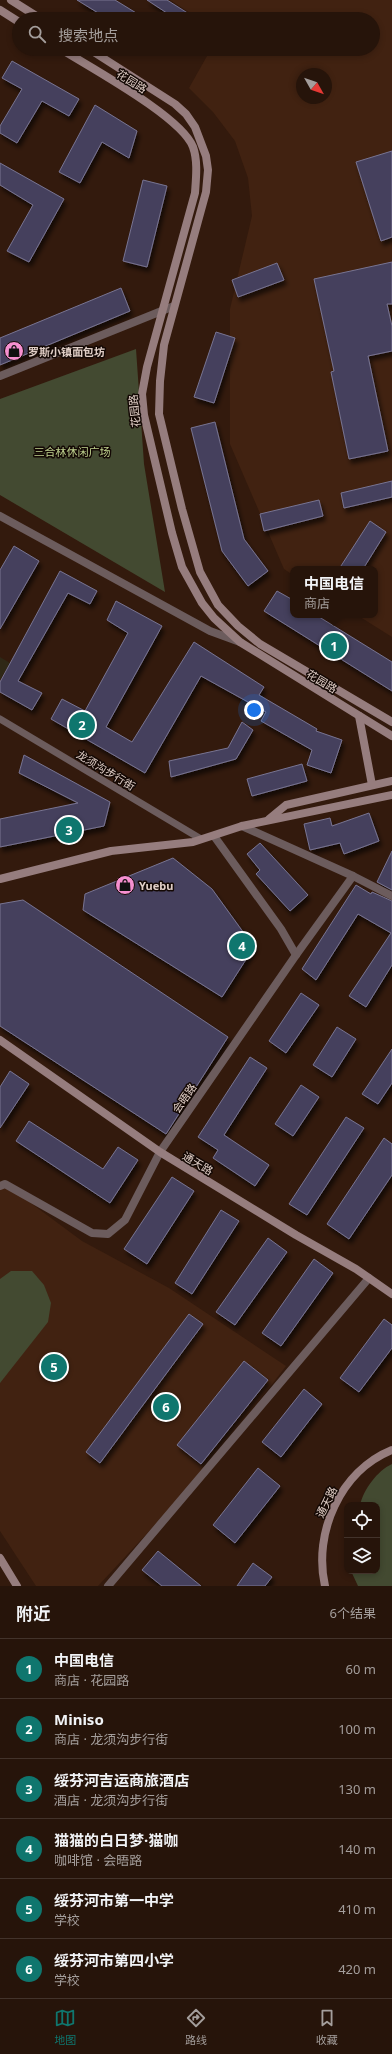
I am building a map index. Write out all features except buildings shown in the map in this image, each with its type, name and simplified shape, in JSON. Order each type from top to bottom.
[{"type":"main road","points":[[11,0],[30,12]]},
{"type":"main road","points":[[0,10],[12,18]]},
{"type":"main road","name":"花园路","points":[[73,56],[164,114],[186,133],[193,148],[196,174],[195,193],[162,311],[142,394],[147,430],[172,533],[182,567],[202,603],[214,618],[240,642],[392,736]]},
{"type":"main road","name":"花园路","points":[[100,56],[175,104],[192,123],[202,141],[208,170],[206,192],[164,345],[160,381],[159,414],[182,508],[200,572],[218,604],[238,626],[260,644],[392,722]]},
{"type":"main road","points":[[359,716],[372,785]]},
{"type":"main road","points":[[266,821],[286,805],[392,781]]},
{"type":"main road","points":[[0,879],[111,851],[201,839],[242,826],[352,802],[392,795]]},
{"type":"main road","name":"通天路","points":[[0,1040],[160,1152],[369,1278],[392,1294]]},
{"type":"main road","name":"通天路","points":[[326,1586],[322,1564],[323,1544],[327,1524],[334,1505],[345,1488],[357,1474],[372,1462],[392,1450]]},
{"type":"main road","points":[[0,1558],[17,1586]]},
{"type":"street","points":[[0,376],[174,306]]},
{"type":"street","points":[[0,516],[210,631],[240,642]]},
{"type":"street","name":"龙须沟步行街","points":[[0,719],[201,839]]},
{"type":"street","points":[[242,826],[353,876],[392,896]]},
{"type":"street","points":[[214,836],[281,929],[296,955]]},
{"type":"street","name":"会晤路","points":[[0,1186],[5,1184],[92,1233],[108,1234],[125,1220],[160,1152],[296,955],[353,876]]},
{"type":"street","points":[[108,1586],[369,1278]]},
{"type":"shaded area","points":[[170,0],[392,0],[392,637],[362,618],[378,618],[378,566],[290,566],[290,573],[284,569],[230,444],[230,309],[252,216],[248,178],[235,141],[213,112],[189,88],[207,56],[380,56],[380,12],[188,12]]},
{"type":"shaded area","points":[[0,657],[10,663],[0,680]]},
{"type":"shaded area","points":[[5,1184],[82,1241],[169,1288],[286,1366],[207,1469],[98,1586],[36,1586],[0,1531],[0,1190]]},
{"type":"green space","name":"三合林休闲广场","points":[[136,349],[144,464],[165,592],[0,495],[0,399]]},
{"type":"green space","points":[[11,1271],[32,1271],[44,1285],[51,1303],[48,1322],[0,1383],[0,1279]]},
{"type":"green space","points":[[392,1464],[392,1586],[358,1586],[352,1574],[380,1574],[380,1502],[361,1502],[372,1481],[386,1467]]},
{"type":"place","name":"罗斯小镇面包坊","points":[[14,351]]},
{"type":"place","name":"中国电信","points":[[334,646]]},
{"type":"place","name":"Miniso","points":[[82,725]]},
{"type":"place","name":"绥芬河吉运商旅酒店","points":[[69,830]]},
{"type":"place","name":"Yuebu","points":[[125,885]]},
{"type":"place","name":"猫猫的白日梦·猫咖","points":[[242,946]]},
{"type":"place","name":"绥芬河市第一中学","points":[[54,1367]]},
{"type":"place","name":"绥芬河市第四小学","points":[[166,1407]]}]
